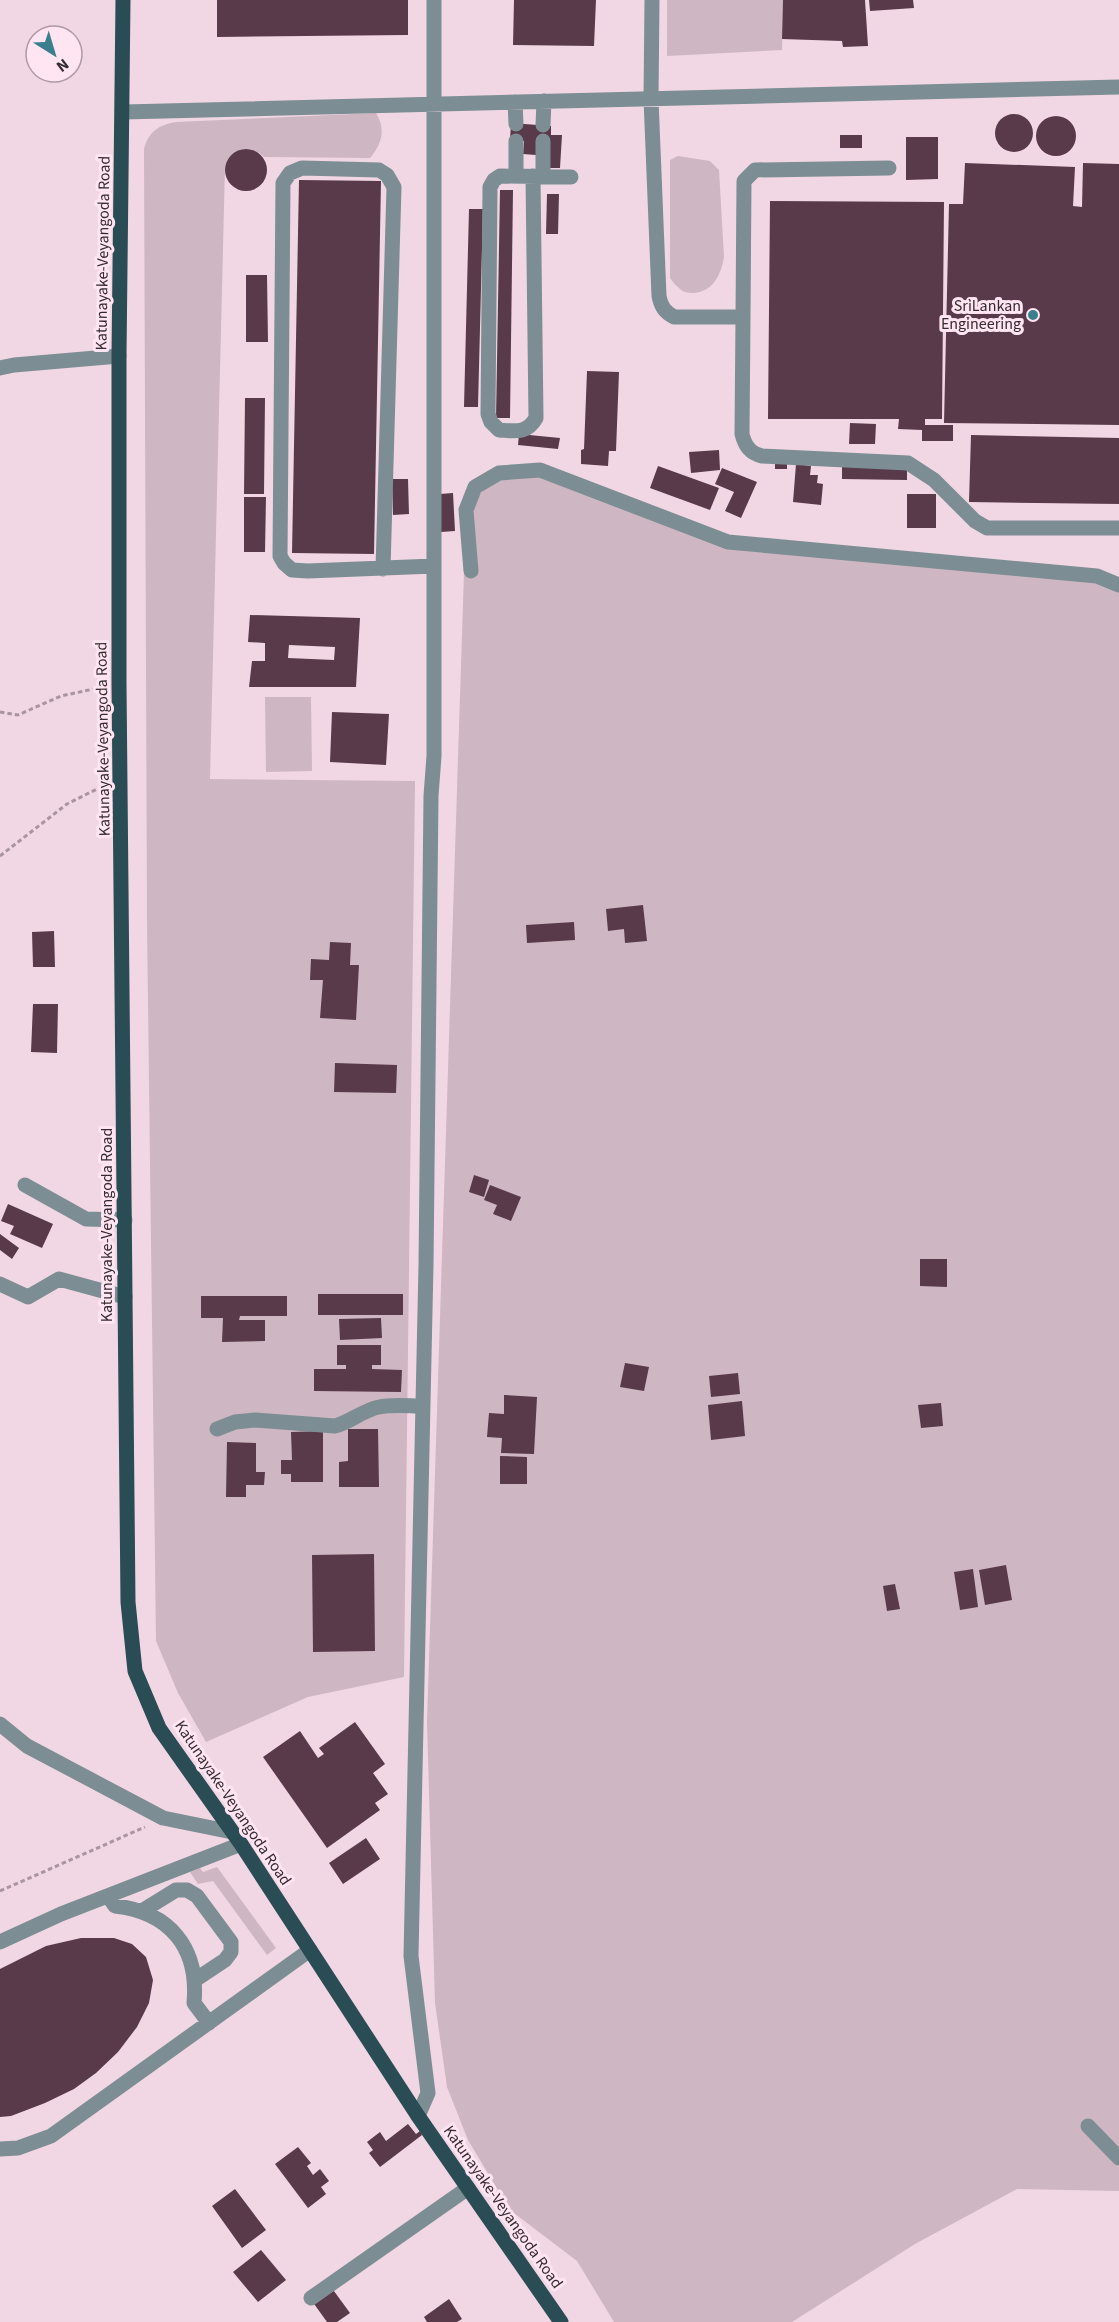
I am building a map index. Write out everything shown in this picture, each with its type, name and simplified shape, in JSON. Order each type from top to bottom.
[{"type":"main road","name":"Katunayake-Veyangoda Road","points":[[123,0],[119,356],[119,684],[128,1602],[135,1671],[159,1728],[237,1838],[418,2116],[561,2322]]},
{"type":"street","points":[[418,2116],[428,2093],[411,1956],[423,1406],[431,796],[434,756],[434,0]]},
{"type":"street","points":[[652,0],[651,99],[661,304],[664,310],[674,318],[743,317]]},
{"type":"street","points":[[123,112],[1119,87]]},
{"type":"street","points":[[543,125],[544,101]]},
{"type":"street","points":[[515,102],[516,124]]},
{"type":"street","points":[[516,141],[516,176]]},
{"type":"street","points":[[543,141],[538,176],[536,418],[528,429],[520,432],[499,430],[491,423],[488,414],[490,187],[500,176],[538,176],[571,177]]},
{"type":"street","points":[[383,568],[394,187],[387,175],[379,170],[302,168],[290,172],[284,183],[280,556],[292,570],[383,568],[434,566]]},
{"type":"street","points":[[889,168],[760,168],[750,173],[744,181],[742,434],[744,444],[753,453],[762,456],[908,463],[934,480],[975,521],[987,528],[1119,528]]},
{"type":"street","points":[[0,368],[119,356]]},
{"type":"street","points":[[471,571],[466,510],[475,488],[500,473],[540,470],[728,542],[1097,576],[1119,585]]},
{"type":"street","points":[[24,1185],[86,1219],[125,1220]]},
{"type":"street","points":[[0,1284],[28,1298],[59,1279],[125,1297]]},
{"type":"street","points":[[217,1429],[235,1422],[255,1420],[335,1426],[347,1423],[379,1407],[423,1406]]},
{"type":"street","points":[[0,1725],[27,1746],[163,1818],[237,1838]]},
{"type":"street","points":[[0,1942],[237,1838]]},
{"type":"street","points":[[142,1911],[176,1890],[187,1890],[197,1896],[231,1942],[231,1952],[225,1960],[195,1980]]},
{"type":"street","points":[[108,1896],[115,1906],[142,1911],[158,1918],[171,1929],[191,1959],[195,1980],[194,2003],[209,2023]]},
{"type":"street","points":[[0,2149],[18,2148],[51,2136],[310,1950]]},
{"type":"street","points":[[1088,2126],[1119,2158]]},
{"type":"street","points":[[311,2298],[468,2188]]},
{"type":"path","points":[[0,712],[18,716],[62,696],[119,684]]},
{"type":"path","points":[[0,856],[67,804],[99,787],[121,781]]},
{"type":"path","points":[[0,1891],[163,1818]]},
{"type":"shaded area","points":[[667,0],[783,0],[782,50],[667,56]]},
{"type":"shaded area","points":[[376,113],[382,131],[380,142],[370,158],[264,157],[248,149],[237,151],[225,166],[210,779],[415,781],[404,1677],[308,1697],[206,1742],[178,1693],[156,1641],[147,921],[144,149],[152,133],[165,125],[176,122]]},
{"type":"shaded area","points":[[678,156],[710,161],[719,170],[723,264],[711,286],[693,293],[681,290],[670,278],[670,160]]},
{"type":"shaded area","points":[[540,470],[728,542],[1097,576],[1119,589],[1119,2191],[1017,2189],[915,2244],[792,2322],[614,2322],[577,2261],[510,2210],[468,2140],[447,2087],[435,2003],[427,1722],[466,510],[475,487]]},
{"type":"shaded area","points":[[265,697],[311,697],[312,771],[266,772]]},
{"type":"shaded area","points":[[217,1867],[276,1948],[267,1955],[213,1881],[198,1884],[190,1872],[200,1868],[203,1872]]},
{"type":"building","points":[[217,0],[408,0],[408,35],[217,37]]},
{"type":"building","points":[[514,0],[596,0],[594,46],[513,45]]},
{"type":"building","points":[[783,0],[865,0],[868,46],[843,47],[842,41],[782,39]]},
{"type":"building","points":[[869,0],[913,0],[914,8],[870,11]]},
{"type":"building","points":[[1014,114],[1027,120],[1033,133],[1027,146],[1014,152],[1001,146],[995,133],[1001,120]]},
{"type":"building","points":[[1056,116],[1070,122],[1076,136],[1070,150],[1056,156],[1042,150],[1036,136],[1042,122]]},
{"type":"building","points":[[511,123],[551,126],[551,135],[562,135],[560,168],[549,168],[536,155],[523,154],[524,141],[510,141]]},
{"type":"building","points":[[840,135],[862,135],[862,148],[840,148]]},
{"type":"building","points":[[906,137],[938,137],[938,179],[906,180]]},
{"type":"building","points":[[246,149],[261,155],[267,170],[261,185],[246,191],[231,185],[225,170],[231,155]]},
{"type":"building","name":"SriLankan Engineering","points":[[965,163],[1075,167],[1073,206],[1082,207],[1083,163],[1119,164],[1119,425],[944,423],[949,204],[963,204]]},
{"type":"building","points":[[299,180],[381,181],[374,554],[292,553]]},
{"type":"building","points":[[500,190],[513,190],[510,418],[496,418]]},
{"type":"building","points":[[547,194],[559,194],[558,234],[546,234]]},
{"type":"building","points":[[770,201],[944,202],[942,419],[925,419],[925,425],[953,425],[953,441],[922,441],[922,430],[898,429],[899,419],[768,419]]},
{"type":"building","points":[[469,209],[483,209],[478,407],[464,407]]},
{"type":"building","points":[[246,275],[267,275],[268,342],[246,342]]},
{"type":"building","points":[[587,371],[619,372],[616,451],[609,451],[608,466],[581,464],[581,450],[584,449]]},
{"type":"building","points":[[245,398],[265,398],[264,494],[244,494]]},
{"type":"building","points":[[850,423],[876,424],[875,444],[849,444]]},
{"type":"building","points":[[519,434],[560,438],[558,449],[518,445]]},
{"type":"building","points":[[971,435],[1119,438],[1119,504],[969,502]]},
{"type":"building","points":[[719,450],[720,470],[691,473],[689,452]]},
{"type":"building","points":[[775,458],[787,459],[787,469],[775,469]]},
{"type":"building","points":[[796,464],[811,466],[810,475],[818,475],[817,483],[823,484],[821,505],[793,502]]},
{"type":"building","points":[[842,465],[907,466],[907,480],[842,479]]},
{"type":"building","points":[[658,466],[719,488],[710,510],[650,488]]},
{"type":"building","points":[[722,468],[757,482],[741,518],[725,511],[734,492],[715,484]]},
{"type":"building","points":[[392,479],[408,479],[409,514],[393,515]]},
{"type":"building","points":[[453,493],[455,531],[441,532],[440,494]]},
{"type":"building","points":[[907,494],[936,494],[936,528],[907,528]]},
{"type":"building","points":[[244,497],[266,497],[265,552],[244,552]]},
{"type":"building","points":[[250,615],[360,618],[356,687],[249,687],[252,661],[265,661],[265,643],[248,642]],"holes":[[[289,645],[335,647],[334,660],[288,658]]]},
{"type":"building","points":[[332,712],[389,714],[386,765],[330,762]]},
{"type":"building","points":[[643,905],[647,941],[625,943],[624,929],[608,931],[606,909]]},
{"type":"building","points":[[574,922],[575,940],[527,943],[526,925]]},
{"type":"building","points":[[54,931],[55,967],[33,967],[32,932]]},
{"type":"building","points":[[330,942],[351,943],[350,965],[359,965],[356,1020],[320,1018],[323,980],[310,980],[311,959],[329,960]]},
{"type":"building","points":[[33,1004],[58,1004],[57,1053],[31,1052]]},
{"type":"building","points":[[335,1063],[397,1065],[396,1093],[334,1092]]},
{"type":"building","points":[[474,1175],[489,1180],[484,1197],[469,1192]]},
{"type":"building","points":[[490,1185],[521,1197],[511,1221],[493,1214],[497,1205],[484,1200]]},
{"type":"building","points":[[8,1204],[53,1224],[42,1248],[10,1234],[14,1226],[1,1221]]},
{"type":"building","points":[[0,1234],[19,1248],[12,1259],[0,1250]]},
{"type":"building","points":[[920,1259],[947,1259],[947,1287],[920,1286]]},
{"type":"building","points":[[318,1294],[403,1294],[403,1315],[318,1315]]},
{"type":"building","points":[[201,1296],[287,1296],[287,1316],[240,1316],[239,1320],[265,1320],[265,1341],[222,1342],[223,1318],[201,1318]]},
{"type":"building","points":[[381,1318],[382,1338],[340,1340],[339,1319]]},
{"type":"building","points":[[337,1345],[381,1345],[381,1365],[372,1365],[372,1369],[402,1370],[401,1392],[314,1391],[314,1369],[346,1369],[346,1365],[337,1365]]},
{"type":"building","points":[[625,1363],[649,1367],[644,1391],[620,1387]]},
{"type":"building","points":[[738,1373],[740,1394],[711,1397],[709,1376]]},
{"type":"building","points":[[504,1395],[537,1397],[534,1454],[501,1453],[502,1438],[487,1437],[489,1413],[504,1414]]},
{"type":"building","points":[[742,1401],[745,1436],[711,1440],[708,1405]]},
{"type":"building","points":[[941,1403],[943,1426],[921,1428],[918,1405]]},
{"type":"building","points":[[348,1429],[378,1429],[379,1487],[339,1487],[339,1462],[348,1461]]},
{"type":"building","points":[[323,1431],[323,1482],[291,1482],[291,1474],[281,1474],[281,1460],[292,1460],[291,1432]]},
{"type":"building","points":[[227,1442],[256,1443],[256,1472],[265,1472],[264,1485],[246,1485],[246,1497],[226,1497]]},
{"type":"building","points":[[500,1456],[527,1457],[527,1484],[500,1484]]},
{"type":"building","points":[[374,1554],[375,1651],[313,1652],[312,1555]]},
{"type":"building","points":[[1006,1565],[1012,1600],[985,1605],[979,1570]]},
{"type":"building","points":[[973,1569],[978,1607],[960,1610],[954,1572]]},
{"type":"building","points":[[895,1584],[900,1609],[887,1611],[883,1586]]},
{"type":"building","points":[[355,1722],[385,1764],[373,1773],[388,1794],[375,1803],[380,1810],[327,1848],[263,1757],[300,1731],[318,1758],[324,1754],[319,1748]]},
{"type":"building","points":[[366,1838],[380,1859],[343,1884],[329,1863]]},
{"type":"building","points":[[81,1938],[114,1938],[132,1944],[146,1957],[153,1980],[149,2003],[137,2027],[118,2052],[96,2073],[74,2089],[45,2103],[11,2116],[0,2117],[0,1969],[46,1946]]},
{"type":"building","points":[[408,2124],[416,2134],[420,2131],[422,2135],[380,2167],[369,2153],[373,2150],[367,2142],[380,2132],[386,2141]]},
{"type":"building","points":[[298,2147],[311,2163],[307,2166],[313,2175],[320,2169],[329,2181],[321,2187],[326,2194],[308,2208],[275,2164]]},
{"type":"building","points":[[235,2189],[266,2230],[242,2248],[212,2206]]},
{"type":"building","points":[[261,2250],[286,2280],[258,2302],[233,2272]]},
{"type":"building","points":[[331,2287],[350,2313],[337,2322],[327,2322],[312,2301]]},
{"type":"building","points":[[449,2299],[462,2319],[457,2322],[427,2322],[424,2317]]},
{"type":"place","name":"SriLankan Engineering","points":[[1033,315]]}]
